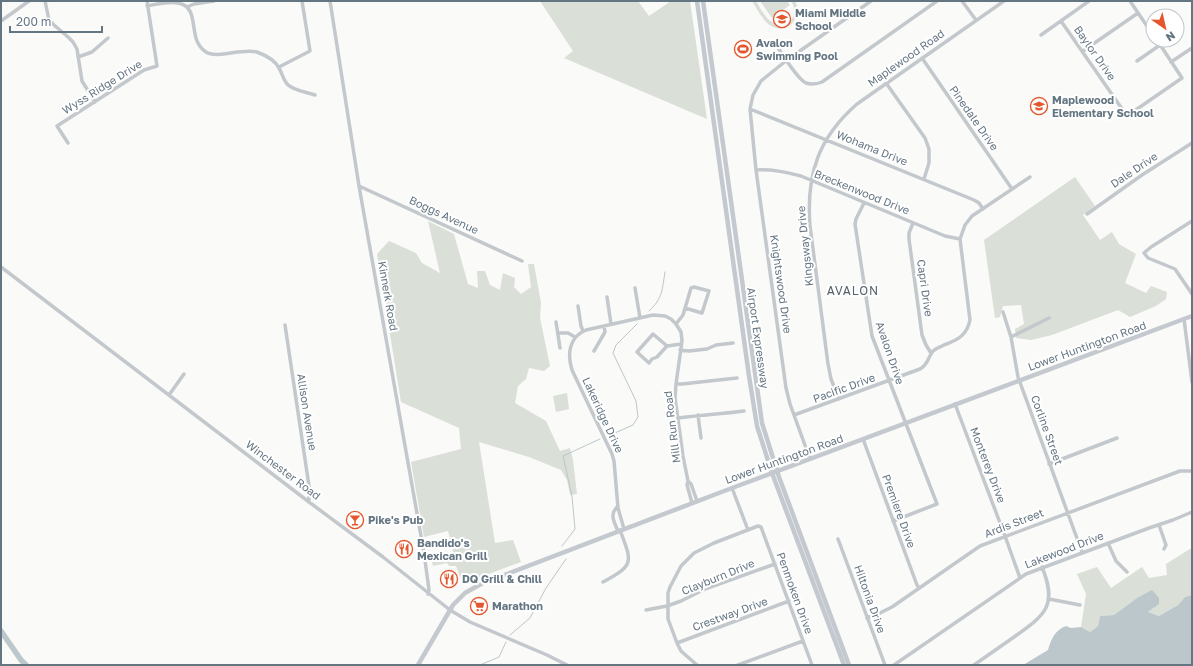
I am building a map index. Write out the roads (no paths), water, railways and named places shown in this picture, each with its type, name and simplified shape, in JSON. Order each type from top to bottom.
[{"type":"main road","name":"Airport Expressway","points":[[697,1],[748,376],[757,426],[772,473],[844,665]]},
{"type":"main road","name":"Airport Expressway","points":[[703,1],[762,423],[849,665]]},
{"type":"main road","name":"Lower Huntington Road","points":[[418,665],[453,605],[465,593],[481,584],[694,502],[1192,316]]},
{"type":"street","points":[[1,21],[29,1]]},
{"type":"street","points":[[45,1],[49,20],[73,42],[77,49],[80,76],[95,102]]},
{"type":"street","points":[[187,7],[194,4],[214,1]]},
{"type":"street","points":[[279,67],[310,50],[302,1]]},
{"type":"street","name":"Kinnerk Road","points":[[330,1],[359,186],[424,553],[429,590],[428,594]]},
{"type":"street","points":[[750,109],[754,95],[761,81],[787,60],[871,1]]},
{"type":"street","points":[[775,43],[799,78],[806,83],[813,84],[822,82],[937,1]]},
{"type":"street","points":[[962,1],[976,20]]},
{"type":"street","name":"Maplewood Road","points":[[826,140],[840,121],[852,109],[886,83],[1004,1]]},
{"type":"street","points":[[1041,35],[1089,1]]},
{"type":"street","points":[[1130,1],[1145,23]]},
{"type":"street","points":[[147,3],[176,2],[182,4],[187,7],[192,15],[196,42],[206,52],[217,54],[246,51],[256,52],[274,62],[279,67],[284,79],[294,89],[315,95]]},
{"type":"street","name":"Wyss Ridge Drive","points":[[68,143],[57,126],[144,70],[157,66],[147,3]]},
{"type":"street","points":[[1083,51],[1138,13]]},
{"type":"street","name":"Baylor Drive","points":[[1061,21],[1127,116],[1182,78],[1171,62]]},
{"type":"street","points":[[78,57],[92,52],[108,38]]},
{"type":"street","points":[[1137,61],[1156,48]]},
{"type":"street","points":[[1162,48],[1171,62],[1192,48]]},
{"type":"street","name":"Pinedale Drive","points":[[922,58],[1012,189]]},
{"type":"street","points":[[886,83],[925,138],[929,149],[929,163],[924,179]]},
{"type":"street","name":"Wohama Drive","points":[[750,109],[974,200],[983,209]]},
{"type":"street","name":"Knightswood Drive","points":[[750,109],[756,170],[786,388],[790,404],[810,459]]},
{"type":"street","name":"Kingsway Drive","points":[[826,140],[815,163],[810,181],[808,206],[828,364],[831,379],[839,399]]},
{"type":"street","name":"Dale Drive","points":[[1087,214],[1192,142]]},
{"type":"street","name":"Breckenwood Drive","points":[[756,170],[768,169],[782,171],[945,236],[960,239]]},
{"type":"street","points":[[960,239],[965,225],[972,216],[1030,177]]},
{"type":"street","name":"Boggs Avenue","points":[[359,186],[522,261]]},
{"type":"street","name":"Avalon Drive","points":[[864,203],[856,218],[870,329],[937,504],[893,522]]},
{"type":"street","points":[[1192,221],[1144,253],[1148,258],[1175,268],[1192,294]]},
{"type":"street","name":"Capri Drive","points":[[913,223],[909,233],[909,239],[922,335],[931,353]]},
{"type":"street","name":"Pacific Drive","points":[[794,415],[923,367],[930,358],[931,353],[937,348],[960,338],[967,331],[970,320],[960,239]]},
{"type":"street","name":"Winchester Road","points":[[1,267],[308,502],[383,557],[450,610],[470,622],[567,665]]},
{"type":"street","points":[[558,333],[568,333],[576,336],[583,331],[659,315],[671,319],[676,324],[681,319],[691,288],[694,287],[709,292],[702,313],[685,308]]},
{"type":"street","points":[[635,288],[640,318]]},
{"type":"street","points":[[607,297],[611,324]]},
{"type":"street","points":[[578,306],[583,331]]},
{"type":"street","name":"Corline Street","points":[[1004,312],[1011,337],[1019,381],[1082,552]]},
{"type":"street","points":[[1011,337],[1050,318]]},
{"type":"street","points":[[1184,319],[1192,382]]},
{"type":"street","points":[[556,322],[560,348]]},
{"type":"street","name":"Mill Run Road","points":[[676,324],[681,332],[676,384],[678,418],[688,481],[687,485],[694,502]]},
{"type":"street","name":"Allison Avenue","points":[[285,325],[309,486],[308,502]]},
{"type":"street","points":[[594,350],[605,332],[604,326]]},
{"type":"street","points":[[667,346],[653,334],[637,352],[649,363],[667,346],[681,344]]},
{"type":"street","name":"Lakeridge Drive","points":[[576,336],[570,347],[569,356],[571,365],[612,454],[621,530]]},
{"type":"street","points":[[680,350],[689,351],[707,349],[716,345],[733,343]]},
{"type":"street","points":[[169,395],[184,374]]},
{"type":"street","points":[[676,384],[738,378]]},
{"type":"street","name":"Monterey Drive","points":[[956,404],[1020,578]]},
{"type":"street","points":[[678,418],[744,411]]},
{"type":"street","points":[[698,415],[701,438]]},
{"type":"street","points":[[1049,464],[1117,438]]},
{"type":"street","name":"Premiere Drive","points":[[863,439],[893,522],[917,584],[920,588]]},
{"type":"street","name":"Ardis Street","points":[[867,618],[886,610],[980,546],[1180,471],[1192,471]]},
{"type":"street","points":[[697,665],[682,651],[677,643],[668,619],[668,593],[681,566],[694,553],[714,543],[748,530],[732,488]]},
{"type":"street","name":"Lakeridge Drive","points":[[618,506],[613,510],[612,515],[621,530]]},
{"type":"street","name":"Lakewood Drive","points":[[894,665],[1020,578],[1042,567],[1192,512]]},
{"type":"street","points":[[1159,525],[1166,545],[1164,549]]},
{"type":"street","name":"Penmoken Drive","points":[[748,530],[758,526],[761,527],[812,665]]},
{"type":"street","points":[[603,582],[620,573],[627,564],[629,555],[621,530]]},
{"type":"street","name":"Hiltonia Drive","points":[[838,539],[885,665]]},
{"type":"street","points":[[1108,542],[1116,561],[1127,572]]},
{"type":"street","name":"Clayburn Drive","points":[[646,610],[667,606],[682,601],[705,589],[775,564]]},
{"type":"street","points":[[974,665],[1029,627],[1040,617],[1046,608],[1049,599],[1049,587],[1042,567]]},
{"type":"street","points":[[1049,599],[1080,605]]},
{"type":"street","name":"Crestway Drive","points":[[677,643],[789,601]]},
{"type":"street","points":[[738,665],[803,640]]},
{"type":"waterway","points":[[649,311],[659,298],[665,272]]},
{"type":"waterway","points":[[608,436],[633,425],[638,417],[636,401],[613,353],[616,345],[637,324]]},
{"type":"waterway","points":[[562,546],[575,529],[572,496],[563,456],[600,439]]},
{"type":"waterway","points":[[510,635],[530,618],[546,588],[566,559]]},
{"type":"waterway","points":[[1,631],[26,665]]},
{"type":"waterway","points":[[480,665],[499,657],[506,642]]},
{"type":"place","name":"Miami Middle School","points":[[782,19]]},
{"type":"place","name":"Avalon Swimming Pool","points":[[743,49]]},
{"type":"place","name":"Maplewood Elementary School","points":[[1039,106]]},
{"type":"place","name":"Pike's Pub","points":[[355,520]]},
{"type":"place","name":"Bandido's Mexican Grill","points":[[404,549]]},
{"type":"place","name":"DQ Grill & Chill","points":[[449,579]]},
{"type":"place","name":"Marathon","points":[[479,606]]},
{"type":"district","name":"AVALON","points":[[853,291]]}]
